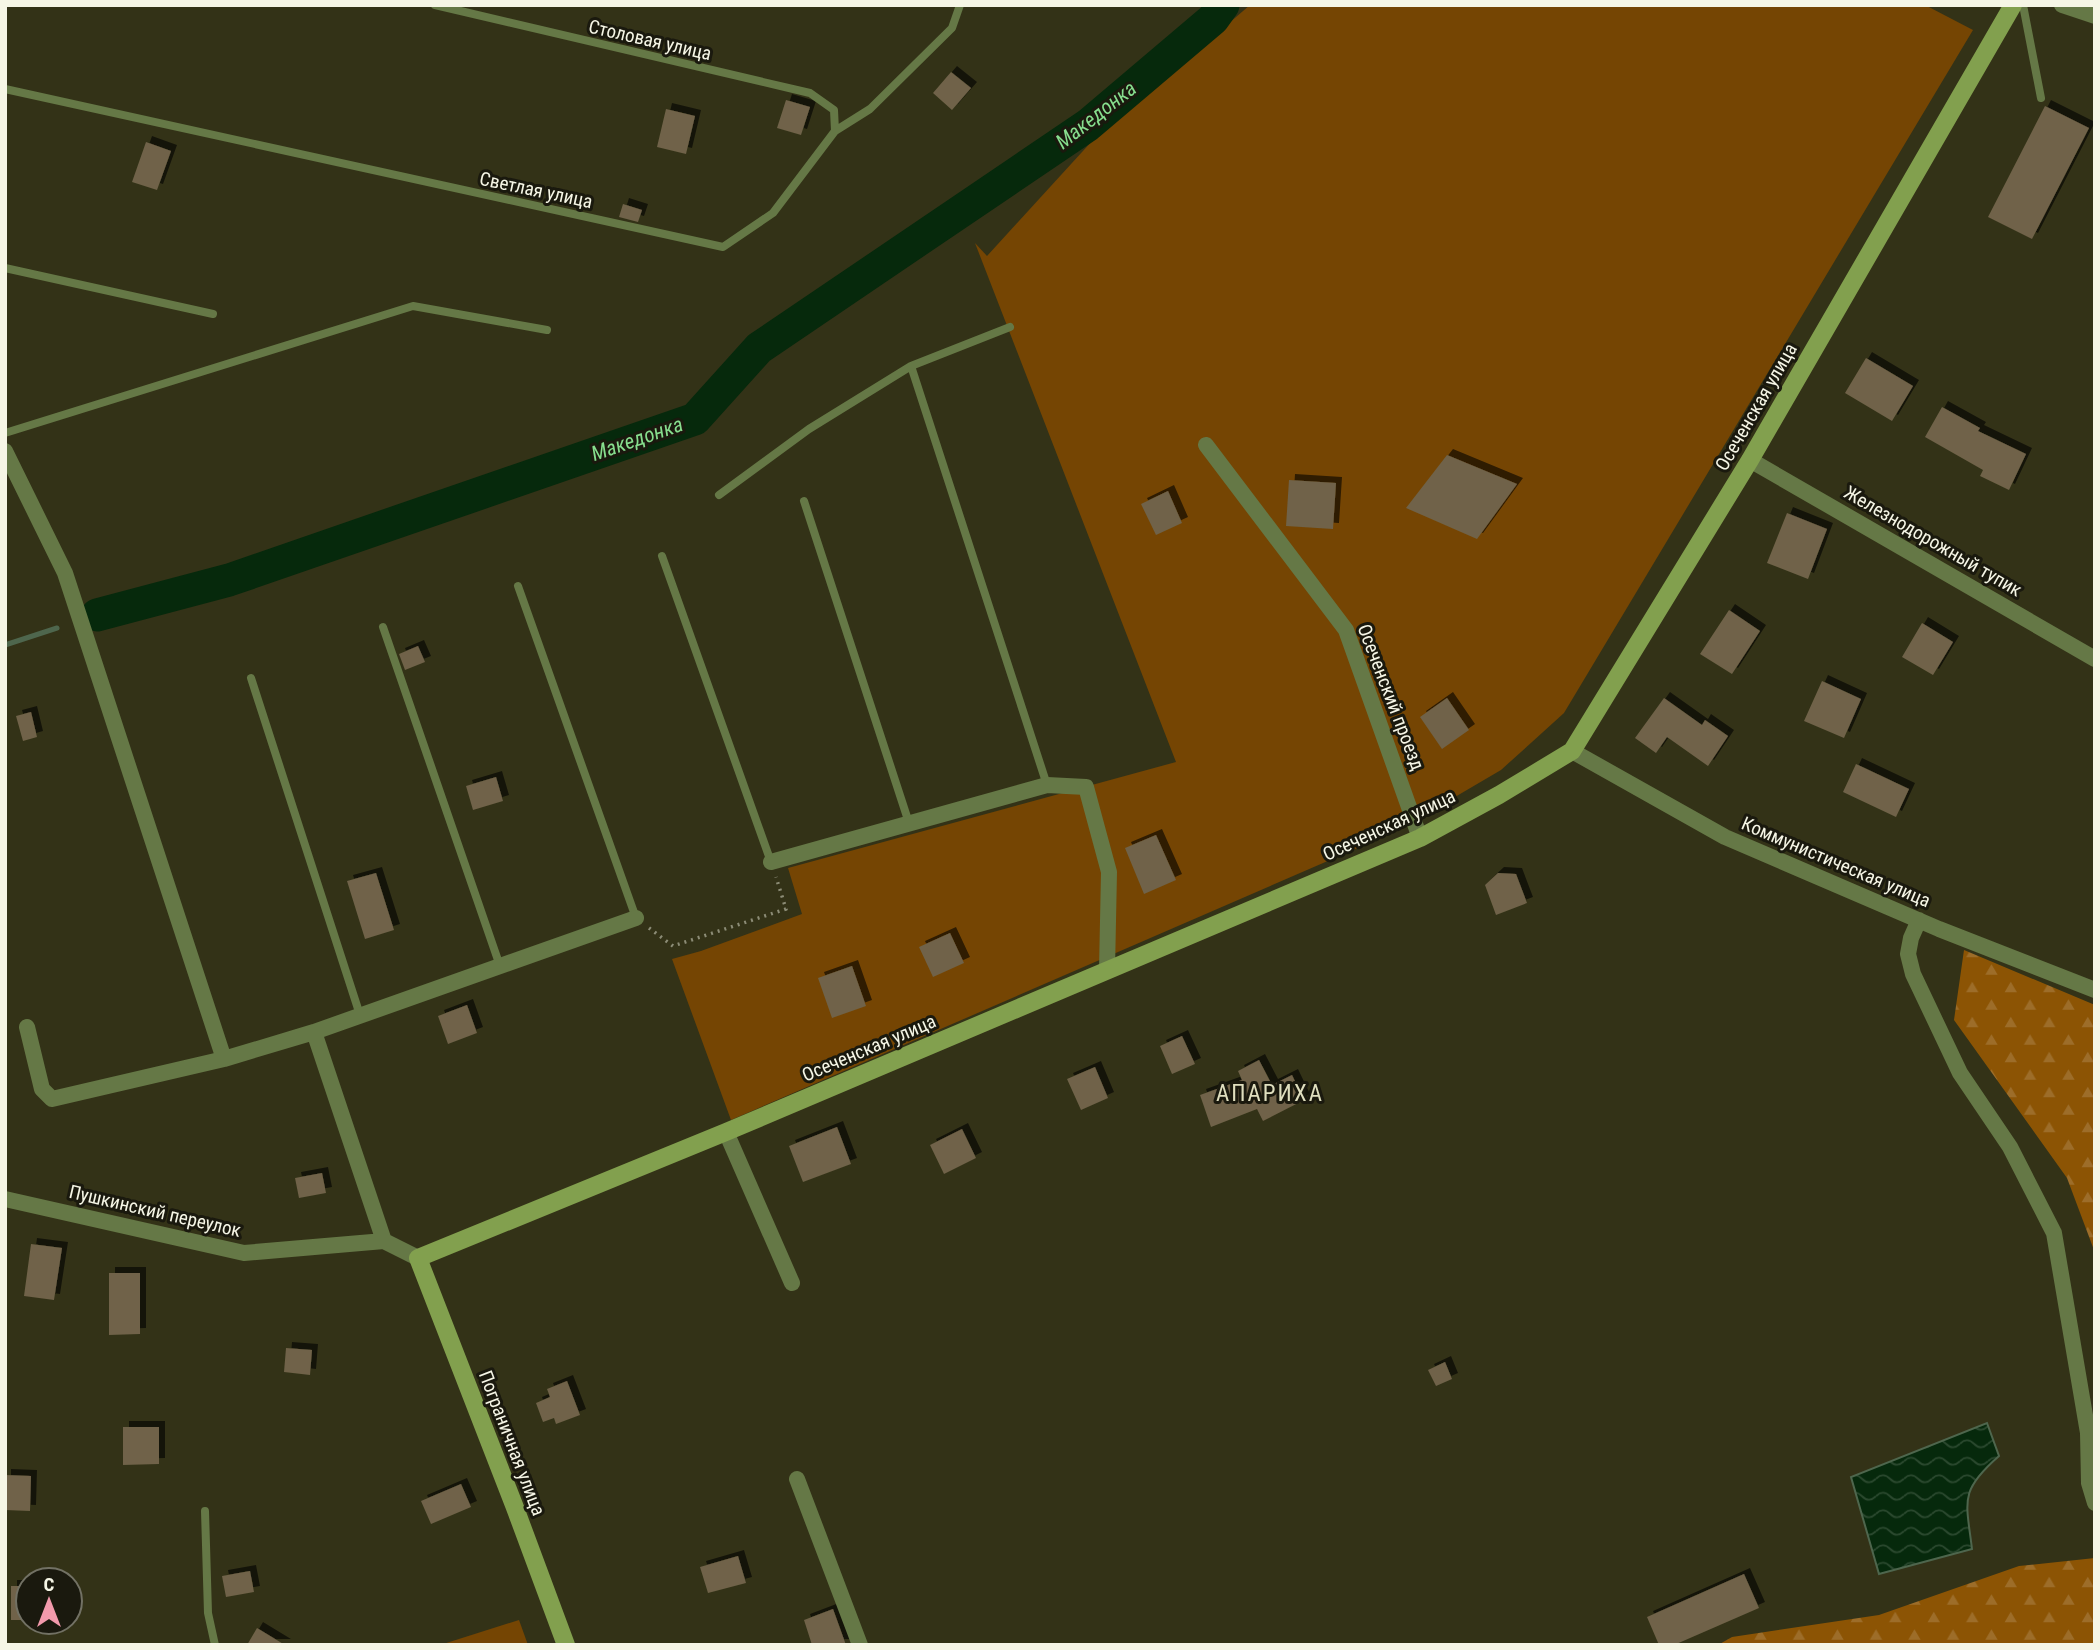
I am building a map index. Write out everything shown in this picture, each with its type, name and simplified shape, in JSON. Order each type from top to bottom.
[{"type":"street","name":"Осеченская улица","points":[[418,1258],[726,1132],[1420,838],[1572,751],[1750,460],[2013,5]]},
{"type":"street","points":[[2062,5],[2095,16]]},
{"type":"street","name":"Осеченский проезд","points":[[1206,445],[1346,630],[1420,838]]},
{"type":"street","points":[[5,451],[65,573],[224,1059]]},
{"type":"street","name":"Железнодорожный тупик","points":[[1750,460],[2095,659]]},
{"type":"street","name":"Коммунистическая улица","points":[[1572,751],[1725,837],[1919,920],[2095,990]]},
{"type":"street","points":[[771,862],[1047,785],[1086,787],[1110,872],[1107,970]]},
{"type":"street","points":[[27,1027],[42,1088],[51,1099],[224,1059],[314,1032],[636,918]]},
{"type":"street","points":[[1919,920],[1908,954],[1913,974],[1960,1073],[2010,1147],[2054,1233],[2088,1433],[2089,1483],[2095,1503]]},
{"type":"street","points":[[314,1032],[384,1241],[418,1258]]},
{"type":"street","points":[[726,1132],[792,1283]]},
{"type":"street","name":"Пушкинский переулок","points":[[5,1199],[244,1253],[384,1241]]},
{"type":"street","name":"Пограничная улица","points":[[418,1258],[566,1645]]},
{"type":"street","points":[[797,1479],[860,1645]]},
{"type":"lane","name":"Столовая улица","points":[[435,5],[810,93],[834,110],[835,131]]},
{"type":"lane","name":"Светлая улица","points":[[5,89],[723,247],[773,213],[835,131],[870,109],[952,27],[960,5]]},
{"type":"lane","points":[[2023,5],[2040,98]]},
{"type":"lane","points":[[5,268],[213,314]]},
{"type":"lane","points":[[5,433],[413,306],[547,330]]},
{"type":"lane","points":[[719,495],[809,429],[911,366],[1010,327]]},
{"type":"lane","points":[[911,366],[1047,785]]},
{"type":"lane","points":[[804,501],[909,823]]},
{"type":"lane","points":[[662,556],[771,862]]},
{"type":"lane","points":[[518,586],[636,918]]},
{"type":"lane","points":[[383,627],[500,966]]},
{"type":"lane","points":[[251,678],[360,1016]]},
{"type":"lane","points":[[205,1511],[208,1614],[215,1645]]},
{"type":"path","points":[[636,918],[673,946],[786,909],[771,862]]},
{"type":"shaded area","points":[[1250,5],[1925,5],[1973,30],[1564,713],[1501,770],[1397,831],[731,1120],[672,959],[802,914],[788,868],[1176,762],[975,243],[987,256],[1093,140]]},
{"type":"shaded area","points":[[519,1620],[528,1645],[440,1645]]},
{"type":"green space","points":[[1964,950],[2095,1005],[2095,1259],[2067,1178],[1954,1020]]},
{"type":"green space","points":[[2095,1558],[2095,1645],[1718,1645],[1732,1637],[1879,1615],[2019,1566]]},
{"type":"water","points":[[1987,1423],[1999,1456],[1977,1478],[1968,1497],[1972,1549],[1879,1574],[1851,1477]]},
{"type":"building","points":[[951,72],[971,88],[952,110],[933,93]]},
{"type":"building","points":[[786,100],[810,107],[801,135],[777,128]]},
{"type":"building","points":[[2045,106],[2089,128],[2032,239],[1988,217]]},
{"type":"building","points":[[666,109],[695,116],[686,154],[657,147]]},
{"type":"building","points":[[146,142],[171,151],[157,190],[132,182]]},
{"type":"building","points":[[623,204],[642,210],[638,222],[619,217]]},
{"type":"building","points":[[1866,358],[1913,386],[1892,421],[1845,393]]},
{"type":"building","points":[[1942,407],[1980,428],[1978,431],[2026,454],[2009,490],[1980,476],[1983,470],[1925,437]]},
{"type":"building","points":[[1447,455],[1517,484],[1477,539],[1406,508]]},
{"type":"building","points":[[1289,480],[1336,483],[1333,529],[1286,526]]},
{"type":"building","points":[[1168,491],[1182,523],[1156,535],[1141,504]]},
{"type":"building","points":[[1787,513],[1827,529],[1808,579],[1767,563]]},
{"type":"building","points":[[1729,610],[1760,631],[1732,674],[1700,654]]},
{"type":"building","points":[[1922,623],[1953,642],[1933,675],[1902,657]]},
{"type":"building","points":[[418,646],[425,662],[405,670],[399,654]]},
{"type":"building","points":[[1822,681],[1861,699],[1844,738],[1804,721]]},
{"type":"building","points":[[1447,698],[1469,730],[1442,749],[1420,717]]},
{"type":"building","points":[[1664,698],[1702,725],[1705,720],[1728,736],[1708,766],[1667,737],[1656,753],[1635,738]]},
{"type":"building","points":[[31,712],[37,737],[23,741],[16,716]]},
{"type":"building","points":[[1856,764],[1909,789],[1896,817],[1843,792]]},
{"type":"building","points":[[496,777],[503,801],[473,810],[466,786]]},
{"type":"building","points":[[1156,835],[1176,880],[1144,894],[1125,848]]},
{"type":"building","points":[[376,873],[394,930],[365,939],[347,881]]},
{"type":"building","points":[[1498,873],[1516,874],[1527,903],[1496,915],[1485,885]]},
{"type":"building","points":[[950,933],[964,963],[933,977],[919,947]]},
{"type":"building","points":[[852,966],[866,1006],[832,1018],[818,978]]},
{"type":"building","points":[[467,1005],[477,1033],[448,1044],[438,1016]]},
{"type":"building","points":[[1182,1036],[1195,1064],[1172,1074],[1160,1046]]},
{"type":"building","points":[[1259,1060],[1272,1085],[1292,1075],[1304,1100],[1263,1121],[1257,1109],[1211,1127],[1200,1095],[1242,1080],[1238,1071]]},
{"type":"building","points":[[1095,1067],[1108,1098],[1081,1110],[1067,1079]]},
{"type":"building","points":[[837,1127],[851,1164],[803,1182],[789,1146]]},
{"type":"building","points":[[962,1129],[976,1158],[944,1174],[930,1145]]},
{"type":"building","points":[[322,1173],[326,1193],[299,1198],[295,1178]]},
{"type":"building","points":[[31,1244],[62,1248],[54,1300],[24,1296]]},
{"type":"building","points":[[109,1273],[140,1273],[140,1334],[109,1335]]},
{"type":"building","points":[[286,1348],[312,1350],[310,1375],[284,1372]]},
{"type":"building","points":[[1445,1362],[1452,1379],[1436,1386],[1428,1370]]},
{"type":"building","points":[[567,1381],[580,1415],[556,1424],[554,1418],[543,1422],[536,1403],[550,1397],[547,1389]]},
{"type":"building","points":[[123,1427],[159,1427],[159,1464],[123,1465]]},
{"type":"building","points":[[5,1475],[31,1476],[30,1511],[5,1510]]},
{"type":"building","points":[[461,1484],[471,1507],[431,1524],[421,1501]]},
{"type":"building","points":[[738,1556],[746,1583],[708,1593],[700,1567]]},
{"type":"building","points":[[250,1571],[254,1592],[226,1597],[222,1576]]},
{"type":"building","points":[[1744,1574],[1759,1608],[1674,1645],[1659,1645],[1647,1617]]},
{"type":"building","points":[[11,1586],[14,1586],[14,1620],[11,1620]]},
{"type":"building","points":[[833,1609],[846,1645],[812,1645],[804,1620]]},
{"type":"building","points":[[257,1628],[285,1645],[247,1645]]},
{"type":"waterway","name":"Македонка","points":[[97,615],[229,580],[695,419],[759,348],[1088,125],[1213,19],[1223,5]]},
{"type":"waterway","name":"Македонка","points":[[5,645],[57,628]]},
{"type":"district","name":"АПАРИХА","points":[[1270,1093]]}]
